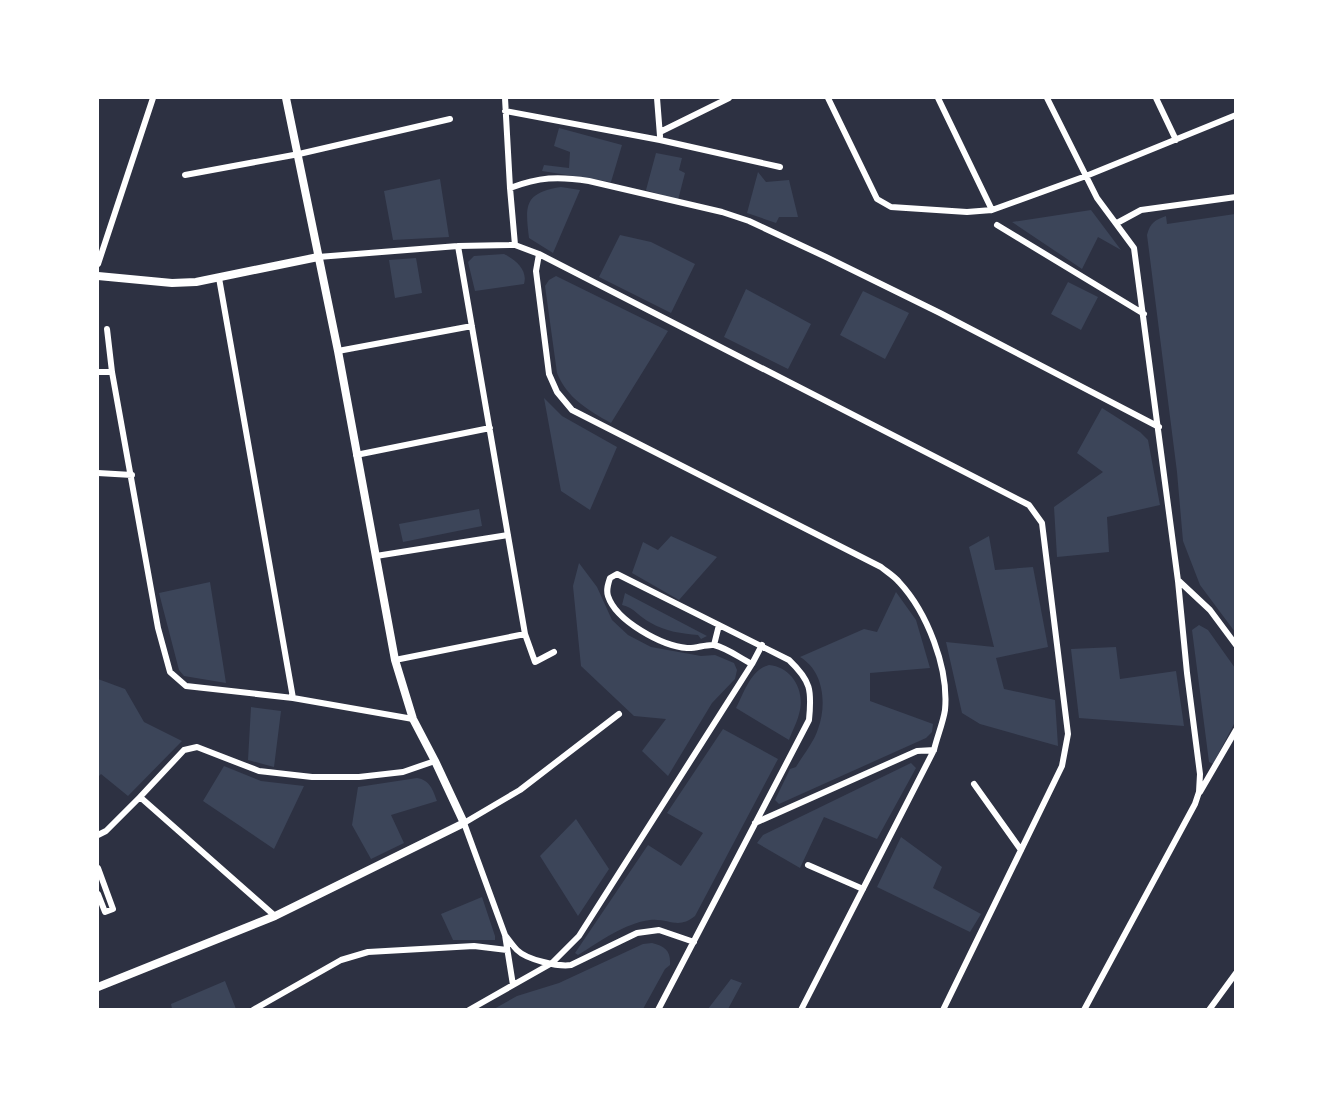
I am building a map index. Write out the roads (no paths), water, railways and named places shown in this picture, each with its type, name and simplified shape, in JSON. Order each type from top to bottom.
[{"type":"street","points":[[98,264],[153,98]]},
{"type":"street","points":[[286,98],[338,351],[395,660],[412,719],[464,823],[505,935],[513,986]]},
{"type":"street","points":[[505,98],[515,245]]},
{"type":"street","points":[[657,98],[660,140]]},
{"type":"street","points":[[660,132],[729,98]]},
{"type":"street","points":[[828,98],[878,199],[891,207],[967,212],[992,210],[1086,176],[1236,115]]},
{"type":"street","points":[[938,98],[992,210]]},
{"type":"street","points":[[1047,98],[1097,198],[1134,248],[1178,581],[1200,774],[1199,792]]},
{"type":"street","points":[[1156,98],[1176,140]]},
{"type":"street","points":[[505,111],[660,140],[780,167]]},
{"type":"street","points":[[185,175],[298,154],[450,119]]},
{"type":"street","points":[[510,188],[530,180],[548,177],[569,178],[749,221],[940,313],[1159,427]]},
{"type":"street","points":[[1117,223],[1141,210],[1236,197]]},
{"type":"street","points":[[997,225],[1143,314]]},
{"type":"street","points":[[98,276],[172,283],[196,282],[318,257],[458,246],[515,245],[539,254],[1029,505],[1042,523],[1068,734],[1062,766],[943,1010]]},
{"type":"street","points":[[458,246],[525,634],[535,662],[554,652]]},
{"type":"street","points":[[539,254],[536,271],[549,374],[557,392],[572,410],[881,567],[898,580],[911,597],[932,635],[943,672],[945,710],[934,750],[801,1010]]},
{"type":"street","points":[[219,278],[293,698]]},
{"type":"street","points":[[338,351],[472,326]]},
{"type":"street","points":[[107,329],[112,372],[158,628],[170,672],[186,686],[293,698],[412,719]]},
{"type":"street","points":[[98,372],[112,372]]},
{"type":"street","points":[[357,455],[490,428]]},
{"type":"street","points":[[98,473],[132,475]]},
{"type":"street","points":[[376,556],[508,535]]},
{"type":"street","points":[[658,1010],[809,720],[812,693],[805,675],[789,660],[616,574],[610,578],[607,588],[608,598],[624,618],[640,631],[668,644],[687,648],[714,645],[752,664]]},
{"type":"street","points":[[1178,581],[1210,610],[1236,645]]},
{"type":"street","points":[[714,645],[719,625]]},
{"type":"street","points":[[395,660],[525,634]]},
{"type":"street","points":[[469,1010],[552,963],[579,936],[762,645]]},
{"type":"street","points":[[98,987],[275,915],[464,823],[520,790],[619,714]]},
{"type":"street","points":[[1084,1010],[1195,804],[1199,792],[1236,730]]},
{"type":"street","points":[[98,835],[106,831],[184,750],[197,747],[259,771],[312,777],[359,777],[403,772],[435,761]]},
{"type":"street","points":[[754,823],[917,751],[934,750]]},
{"type":"street","points":[[974,784],[1021,850]]},
{"type":"street","points":[[140,797],[275,915]]},
{"type":"street","points":[[808,865],[862,889]]},
{"type":"street","points":[[98,868],[113,909],[105,912],[98,894]]},
{"type":"street","points":[[505,935],[518,951],[528,957],[560,967],[572,965],[637,933],[659,930],[693,942]]},
{"type":"street","points":[[253,1010],[341,960],[368,952],[474,946],[507,950]]},
{"type":"street","points":[[1209,1010],[1236,973]]}]
